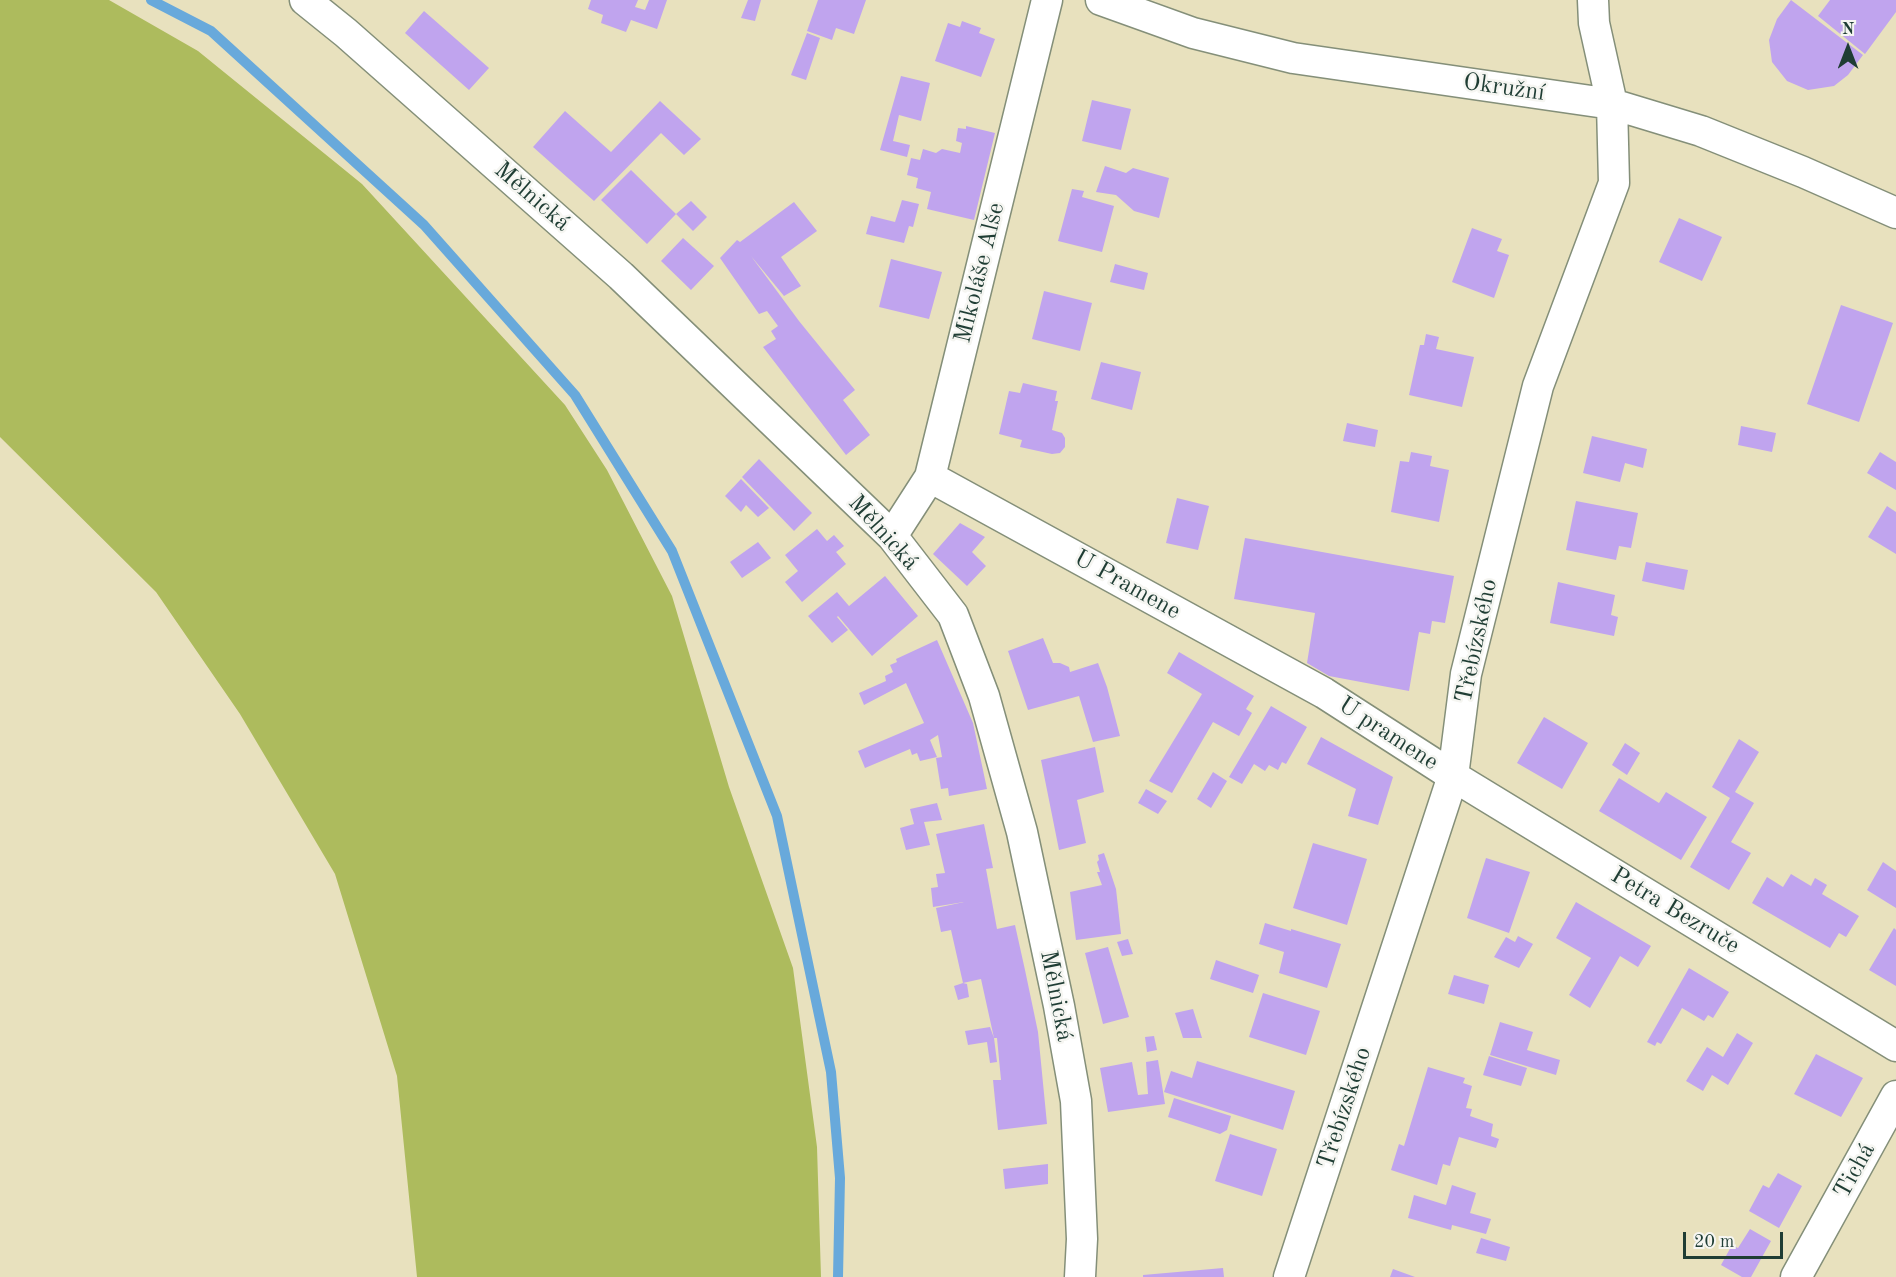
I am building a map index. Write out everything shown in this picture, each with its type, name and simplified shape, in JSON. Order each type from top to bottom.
[{"type":"street","name":"Mělnická","points":[[305,0],[346,33],[621,276],[892,536],[953,615],[984,696],[1022,832],[1059,1006],[1076,1101],[1082,1239],[1080,1277]]},
{"type":"street","name":"Mikoláše Alše","points":[[892,536],[930,477],[1047,0]]},
{"type":"street","name":"Okružní","points":[[1101,0],[1193,33],[1293,58],[1612,104],[1701,131],[1896,213]]},
{"type":"street","name":"Třebízského","points":[[1289,1277],[1453,776],[1466,675],[1538,386],[1614,183],[1612,104],[1594,23],[1593,0]]},
{"type":"street","name":"U Pramene","points":[[930,477],[1324,693]]},
{"type":"street","name":"U pramene","points":[[1324,693],[1453,776]]},
{"type":"street","name":"Petra Bezruče","points":[[1453,776],[1896,1046]]},
{"type":"street","name":"Tichá","points":[[1796,1277],[1896,1096]]},
{"type":"green space","points":[[0,0],[109,0],[198,51],[362,184],[565,405],[607,470],[672,596],[729,787],[793,968],[817,1147],[821,1277],[417,1277],[397,1076],[335,874],[240,714],[156,592],[0,437]]},
{"type":"building","points":[[591,0],[638,0],[635,7],[645,10],[649,0],[667,0],[657,29],[631,20],[626,32],[601,23],[603,15],[588,9]]},
{"type":"building","points":[[748,0],[761,0],[755,21],[741,18]]},
{"type":"building","points":[[818,0],[866,0],[854,34],[836,28],[832,40],[807,31]]},
{"type":"building","points":[[1791,0],[1863,55],[1848,75],[1834,86],[1808,90],[1787,81],[1772,62],[1769,40],[1777,19]]},
{"type":"building","points":[[1830,0],[1896,0],[1896,12],[1865,54],[1818,16]]},
{"type":"building","points":[[424,11],[489,68],[469,90],[405,33]]},
{"type":"building","points":[[962,21],[981,28],[979,33],[995,39],[981,77],[935,61],[948,23],[960,27]]},
{"type":"building","points":[[807,33],[820,38],[806,80],[791,75]]},
{"type":"building","points":[[901,76],[930,83],[921,121],[899,115],[893,141],[910,145],[907,157],[880,150]]},
{"type":"building","points":[[1092,100],[1131,109],[1121,150],[1082,141]]},
{"type":"building","points":[[660,101],[701,139],[684,155],[661,133],[594,201],[533,147],[565,111],[611,152]]},
{"type":"building","points":[[966,126],[995,133],[974,220],[927,209],[931,192],[916,188],[918,178],[907,175],[911,158],[920,160],[923,149],[936,153],[942,149],[960,153],[962,143],[956,141],[958,128],[966,129]]},
{"type":"building","points":[[1105,166],[1126,173],[1133,168],[1169,178],[1159,218],[1134,211],[1116,195],[1096,192]]},
{"type":"building","points":[[631,170],[676,214],[647,244],[601,200]]},
{"type":"building","points":[[1072,189],[1084,191],[1082,197],[1114,206],[1102,252],[1058,241]]},
{"type":"building","points":[[902,200],[919,204],[913,227],[909,226],[904,243],[866,234],[871,216],[895,222]]},
{"type":"building","points":[[691,201],[707,217],[693,231],[676,214]]},
{"type":"building","points":[[794,202],[817,231],[781,257],[801,286],[784,296],[751,256],[799,321],[855,390],[843,400],[870,435],[846,455],[763,347],[776,339],[771,331],[778,326],[767,311],[759,314],[720,258],[737,240],[740,242]]},
{"type":"building","points":[[1679,218],[1722,237],[1702,281],[1659,262]]},
{"type":"building","points":[[1472,228],[1502,239],[1497,251],[1509,255],[1494,298],[1452,282]]},
{"type":"building","points":[[683,238],[714,266],[691,290],[661,261]]},
{"type":"building","points":[[891,259],[942,272],[929,319],[879,307]]},
{"type":"building","points":[[1115,264],[1148,273],[1144,290],[1110,282]]},
{"type":"building","points":[[1044,291],[1092,303],[1080,351],[1032,339]]},
{"type":"building","points":[[1841,305],[1893,323],[1859,422],[1807,404]]},
{"type":"building","points":[[1426,334],[1439,337],[1436,349],[1474,357],[1462,407],[1409,395],[1420,345],[1424,345]]},
{"type":"building","points":[[1101,362],[1141,372],[1132,410],[1091,399]]},
{"type":"building","points":[[1023,383],[1057,391],[1055,401],[1058,401],[1052,430],[1062,433],[1065,438],[1065,447],[1060,453],[1052,454],[1020,447],[1022,440],[999,434],[1009,391],[1020,393]]},
{"type":"building","points":[[1347,423],[1378,430],[1375,447],[1343,441]]},
{"type":"building","points":[[1741,426],[1776,433],[1772,452],[1738,445]]},
{"type":"building","points":[[1592,436],[1647,449],[1643,468],[1625,463],[1620,482],[1583,473]]},
{"type":"building","points":[[1411,452],[1432,456],[1430,466],[1449,470],[1439,522],[1391,512],[1400,461],[1409,462]]},
{"type":"building","points":[[1880,452],[1896,462],[1896,490],[1867,473]]},
{"type":"building","points":[[759,459],[812,513],[794,531],[742,477]]},
{"type":"building","points":[[741,479],[769,508],[758,517],[746,505],[741,512],[725,496]]},
{"type":"building","points":[[1177,498],[1209,506],[1198,550],[1166,543]]},
{"type":"building","points":[[1576,501],[1638,513],[1631,548],[1619,546],[1616,560],[1566,550]]},
{"type":"building","points":[[1887,506],[1896,512],[1896,554],[1868,537]]},
{"type":"building","points":[[960,523],[985,537],[972,552],[986,566],[967,586],[933,554]]},
{"type":"building","points":[[817,529],[827,541],[834,535],[844,546],[836,552],[846,564],[802,602],[785,582],[798,571],[785,555]]},
{"type":"building","points":[[1245,538],[1454,576],[1445,623],[1432,621],[1430,634],[1419,632],[1409,691],[1329,676],[1307,663],[1315,613],[1234,599]]},
{"type":"building","points":[[758,542],[771,558],[742,578],[730,562]]},
{"type":"building","points":[[1646,562],[1688,570],[1684,590],[1642,581]]},
{"type":"building","points":[[885,576],[918,616],[872,656],[838,616],[848,630],[832,643],[808,616],[837,592],[849,606]]},
{"type":"building","points":[[1558,582],[1615,595],[1611,615],[1618,617],[1614,636],[1550,623]]},
{"type":"building","points":[[1043,638],[1053,663],[1069,667],[1070,672],[1098,663],[1120,736],[1093,742],[1079,696],[1028,710],[1008,651]]},
{"type":"building","points":[[937,640],[973,723],[987,789],[949,796],[948,788],[941,789],[936,758],[942,757],[938,735],[930,740],[937,757],[920,761],[917,753],[912,755],[910,749],[865,768],[858,751],[924,723],[906,683],[864,705],[859,693],[886,681],[885,676],[893,672],[890,665],[897,662],[896,659]]},
{"type":"building","points":[[1179,652],[1254,696],[1246,709],[1252,713],[1239,736],[1213,722],[1172,793],[1149,781],[1202,694],[1167,673]]},
{"type":"building","points":[[1271,706],[1307,727],[1286,764],[1282,762],[1278,770],[1269,765],[1265,771],[1254,764],[1242,784],[1229,777]]},
{"type":"building","points":[[1544,717],[1588,743],[1562,789],[1517,763]]},
{"type":"building","points":[[1321,737],[1393,777],[1378,825],[1348,816],[1356,789],[1307,764]]},
{"type":"building","points":[[1739,739],[1759,752],[1735,792],[1754,803],[1731,842],[1751,853],[1729,890],[1690,867],[1730,798],[1712,787]]},
{"type":"building","points":[[1625,743],[1640,753],[1627,775],[1612,765]]},
{"type":"building","points":[[1095,747],[1104,792],[1077,800],[1086,843],[1059,850],[1041,760]]},
{"type":"building","points":[[1213,772],[1227,781],[1211,808],[1197,799]]},
{"type":"building","points":[[1619,778],[1659,803],[1666,792],[1707,817],[1681,860],[1599,811]]},
{"type":"building","points":[[1146,789],[1167,801],[1158,814],[1138,803]]},
{"type":"building","points":[[937,803],[942,820],[924,822],[930,845],[906,850],[900,828],[914,824],[910,809]]},
{"type":"building","points":[[984,824],[993,868],[986,869],[997,929],[1015,925],[1025,970],[1038,1032],[1047,1124],[998,1130],[993,1080],[1001,1080],[997,1038],[994,1038],[981,979],[963,983],[951,930],[941,932],[936,908],[964,902],[933,907],[931,888],[938,887],[936,874],[945,873],[936,834]]},
{"type":"building","points":[[1313,843],[1367,859],[1347,925],[1293,908]]},
{"type":"building","points":[[1104,853],[1116,889],[1121,934],[1076,940],[1070,892],[1102,885],[1097,872],[1100,872],[1097,862],[1098,855]]},
{"type":"building","points":[[1486,858],[1530,872],[1509,933],[1467,918]]},
{"type":"building","points":[[1883,862],[1896,871],[1896,908],[1867,890]]},
{"type":"building","points":[[1791,874],[1811,886],[1815,878],[1827,885],[1822,894],[1859,916],[1846,937],[1839,933],[1830,948],[1752,903],[1767,877],[1783,887]]},
{"type":"building","points":[[1576,902],[1651,946],[1638,967],[1620,956],[1590,1008],[1569,995],[1591,958],[1556,938]]},
{"type":"building","points":[[1265,923],[1341,944],[1327,988],[1279,973],[1284,952],[1259,944]]},
{"type":"building","points":[[1894,928],[1896,930],[1896,986],[1869,970]]},
{"type":"building","points":[[1518,936],[1533,944],[1519,968],[1494,957],[1506,937],[1515,942]]},
{"type":"building","points":[[1128,939],[1133,954],[1122,956],[1117,942]]},
{"type":"building","points":[[1108,947],[1129,1017],[1103,1024],[1085,953]]},
{"type":"building","points":[[1216,960],[1259,975],[1253,993],[1210,979]]},
{"type":"building","points":[[1689,968],[1729,992],[1713,1018],[1708,1015],[1704,1021],[1682,1008],[1661,1044],[1657,1042],[1655,1046],[1647,1042]]},
{"type":"building","points":[[1454,975],[1489,985],[1484,1004],[1448,994]]},
{"type":"building","points":[[967,984],[969,997],[958,1000],[954,986]]},
{"type":"building","points":[[1263,993],[1320,1011],[1306,1055],[1249,1037]]},
{"type":"building","points":[[1193,1009],[1202,1038],[1183,1038],[1175,1013]]},
{"type":"building","points":[[1500,1022],[1533,1032],[1527,1050],[1560,1060],[1556,1075],[1490,1055]]},
{"type":"building","points":[[990,1027],[997,1062],[990,1063],[987,1042],[968,1045],[965,1031]]},
{"type":"building","points":[[1737,1033],[1753,1043],[1728,1085],[1712,1075],[1703,1091],[1686,1081],[1707,1047],[1723,1057]]},
{"type":"building","points":[[1154,1036],[1157,1050],[1147,1052],[1145,1037]]},
{"type":"building","points":[[1816,1054],[1863,1078],[1841,1117],[1794,1094]]},
{"type":"building","points":[[1489,1056],[1527,1068],[1521,1086],[1483,1075]]},
{"type":"building","points":[[1158,1060],[1165,1104],[1108,1112],[1100,1068],[1132,1062],[1138,1095],[1148,1094],[1146,1062]]},
{"type":"building","points":[[1197,1061],[1295,1091],[1283,1130],[1164,1092],[1171,1071],[1192,1078]]},
{"type":"building","points":[[1428,1067],[1465,1078],[1463,1083],[1472,1086],[1466,1108],[1472,1109],[1470,1116],[1493,1124],[1491,1136],[1499,1139],[1496,1148],[1459,1137],[1450,1166],[1443,1164],[1437,1185],[1391,1170],[1399,1144],[1404,1146]]},
{"type":"building","points":[[1174,1098],[1231,1116],[1227,1130],[1220,1134],[1168,1117]]},
{"type":"building","points":[[1230,1134],[1277,1149],[1262,1196],[1215,1181]]},
{"type":"building","points":[[1048,1164],[1048,1184],[1005,1189],[1003,1169]]},
{"type":"building","points":[[1778,1173],[1802,1186],[1779,1228],[1749,1211],[1763,1185],[1769,1188]]},
{"type":"building","points":[[1452,1185],[1476,1193],[1470,1213],[1491,1219],[1486,1234],[1452,1225],[1451,1230],[1408,1218],[1414,1195],[1446,1205]]},
{"type":"building","points":[[1750,1229],[1771,1241],[1751,1277],[1742,1277],[1721,1265],[1732,1245],[1738,1248]]},
{"type":"building","points":[[1481,1238],[1510,1247],[1506,1261],[1476,1253]]},
{"type":"building","points":[[1223,1268],[1224,1277],[1143,1277],[1143,1275]]},
{"type":"building","points":[[1393,1269],[1415,1277],[1390,1277]]},
{"type":"waterway","points":[[151,0],[211,31],[424,225],[575,395],[672,551],[777,816],[831,1072],[840,1178],[838,1277]]}]
